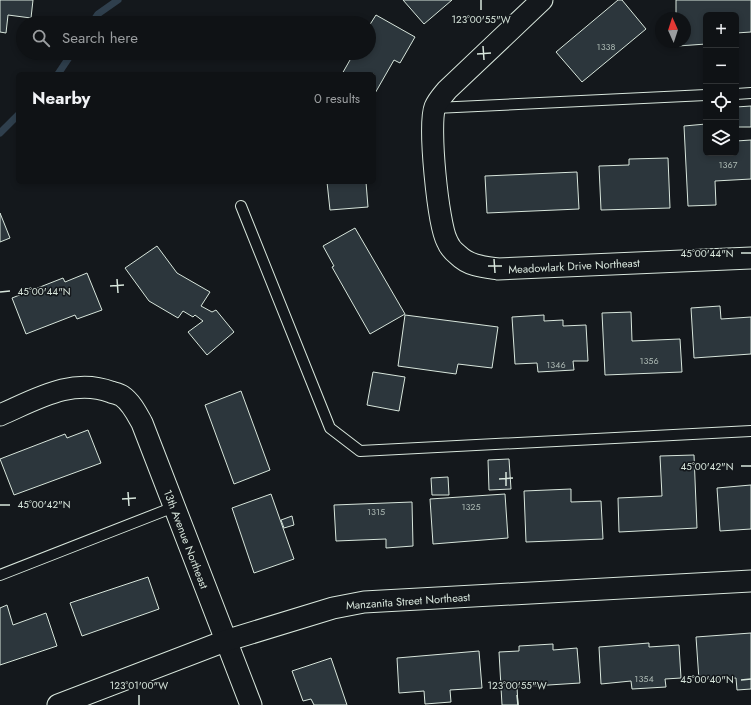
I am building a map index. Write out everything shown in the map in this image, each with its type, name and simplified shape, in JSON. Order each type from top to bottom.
[{"type":"street","points":[[435,108],[447,90],[542,0]]},
{"type":"street","name":"Meadowlark Drive Northeast","points":[[435,108],[432,123],[436,179],[442,226],[447,242],[458,256],[475,266],[498,269],[751,258]]},
{"type":"street","name":"13th Avenue Northeast","points":[[0,415],[66,389],[86,386],[103,389],[122,396],[132,406],[142,423],[251,705]]},
{"type":"street","name":"Manzanita Street Northeast","points":[[58,705],[225,641],[332,608],[364,602],[751,581]]},
{"type":"lane","points":[[739,94],[751,93]]},
{"type":"lane","points":[[435,108],[703,95]]},
{"type":"lane","points":[[241,206],[330,428],[360,451],[751,431]]},
{"type":"lane","points":[[0,575],[174,507]]},
{"type":"building","points":[[0,0],[33,0],[31,16],[8,15],[6,33],[0,32]]},
{"type":"building","points":[[403,0],[452,0],[424,24]]},
{"type":"building","points":[[618,0],[622,0],[646,29],[582,82],[556,52]]},
{"type":"building","points":[[676,0],[751,0],[751,32],[739,33],[739,12],[703,12],[703,44],[691,45],[691,12],[676,12]]},
{"type":"building","points":[[375,16],[415,37],[400,63],[394,60],[376,92],[376,72],[343,72],[350,60],[376,60]]},
{"type":"building","points":[[751,106],[751,127],[739,127],[739,107]]},
{"type":"building","points":[[703,124],[703,156],[739,156],[739,141],[751,140],[751,179],[715,181],[716,205],[688,206],[684,126]]},
{"type":"building","points":[[668,158],[670,208],[601,210],[599,166],[629,165],[629,159]]},
{"type":"building","points":[[577,172],[579,209],[487,213],[485,176]]},
{"type":"building","points":[[327,184],[366,184],[368,207],[330,210]]},
{"type":"building","points":[[0,213],[10,238],[0,242]]},
{"type":"building","points":[[355,228],[405,314],[370,334],[332,267],[334,266],[323,246]]},
{"type":"building","points":[[157,246],[177,273],[210,292],[201,306],[212,312],[216,310],[234,332],[207,355],[188,332],[203,321],[195,315],[193,317],[183,311],[178,318],[149,301],[125,268]]},
{"type":"building","points":[[87,273],[102,310],[77,319],[75,315],[26,334],[12,298],[63,278],[65,282]]},
{"type":"building","points":[[720,306],[721,319],[751,317],[751,354],[694,358],[691,308]]},
{"type":"building","points":[[631,312],[632,341],[680,339],[682,372],[605,375],[602,313]]},
{"type":"building","points":[[405,315],[498,327],[492,368],[458,364],[456,374],[398,366]]},
{"type":"building","points":[[544,315],[544,321],[563,320],[563,326],[586,325],[588,361],[573,361],[574,370],[538,372],[537,363],[515,364],[512,317]]},
{"type":"building","points":[[373,372],[405,377],[399,411],[367,405]]},
{"type":"building","points":[[241,391],[270,470],[234,484],[205,405]]},
{"type":"building","points":[[88,430],[101,463],[14,495],[0,459],[65,434],[67,438]]},
{"type":"building","points":[[694,455],[697,528],[619,532],[618,498],[662,496],[660,456]]},
{"type":"building","points":[[509,459],[511,489],[489,490],[488,460]]},
{"type":"building","points":[[448,477],[449,495],[432,495],[431,478]]},
{"type":"building","points":[[751,485],[751,529],[720,531],[717,488]]},
{"type":"building","points":[[571,489],[571,502],[601,501],[603,539],[526,542],[524,491]]},
{"type":"building","points":[[271,494],[294,559],[254,573],[232,508]]},
{"type":"building","points":[[505,494],[508,538],[433,544],[430,499]]},
{"type":"building","points":[[412,502],[413,546],[386,548],[386,539],[336,541],[334,505]]},
{"type":"building","points":[[292,516],[294,525],[284,528],[281,520]]},
{"type":"building","points":[[148,577],[159,609],[82,636],[70,603]]},
{"type":"building","points":[[7,605],[13,625],[46,613],[57,646],[0,665],[0,608]]},
{"type":"building","points":[[751,633],[751,689],[737,690],[736,678],[699,680],[696,637]]},
{"type":"building","points":[[649,643],[649,647],[679,645],[681,678],[665,679],[666,687],[632,689],[631,681],[601,684],[599,647]]},
{"type":"building","points":[[553,644],[553,650],[577,648],[580,683],[517,687],[518,705],[502,705],[499,652],[519,651],[519,646]]},
{"type":"building","points":[[479,651],[482,688],[450,690],[451,702],[425,704],[424,691],[399,693],[397,658]]},
{"type":"building","points":[[331,658],[347,705],[314,705],[311,699],[303,701],[292,671]]},
{"type":"waterway","points":[[97,16],[118,0]]},
{"type":"waterway","points":[[59,72],[67,60]]},
{"type":"waterway","points":[[0,133],[16,117]]}]
